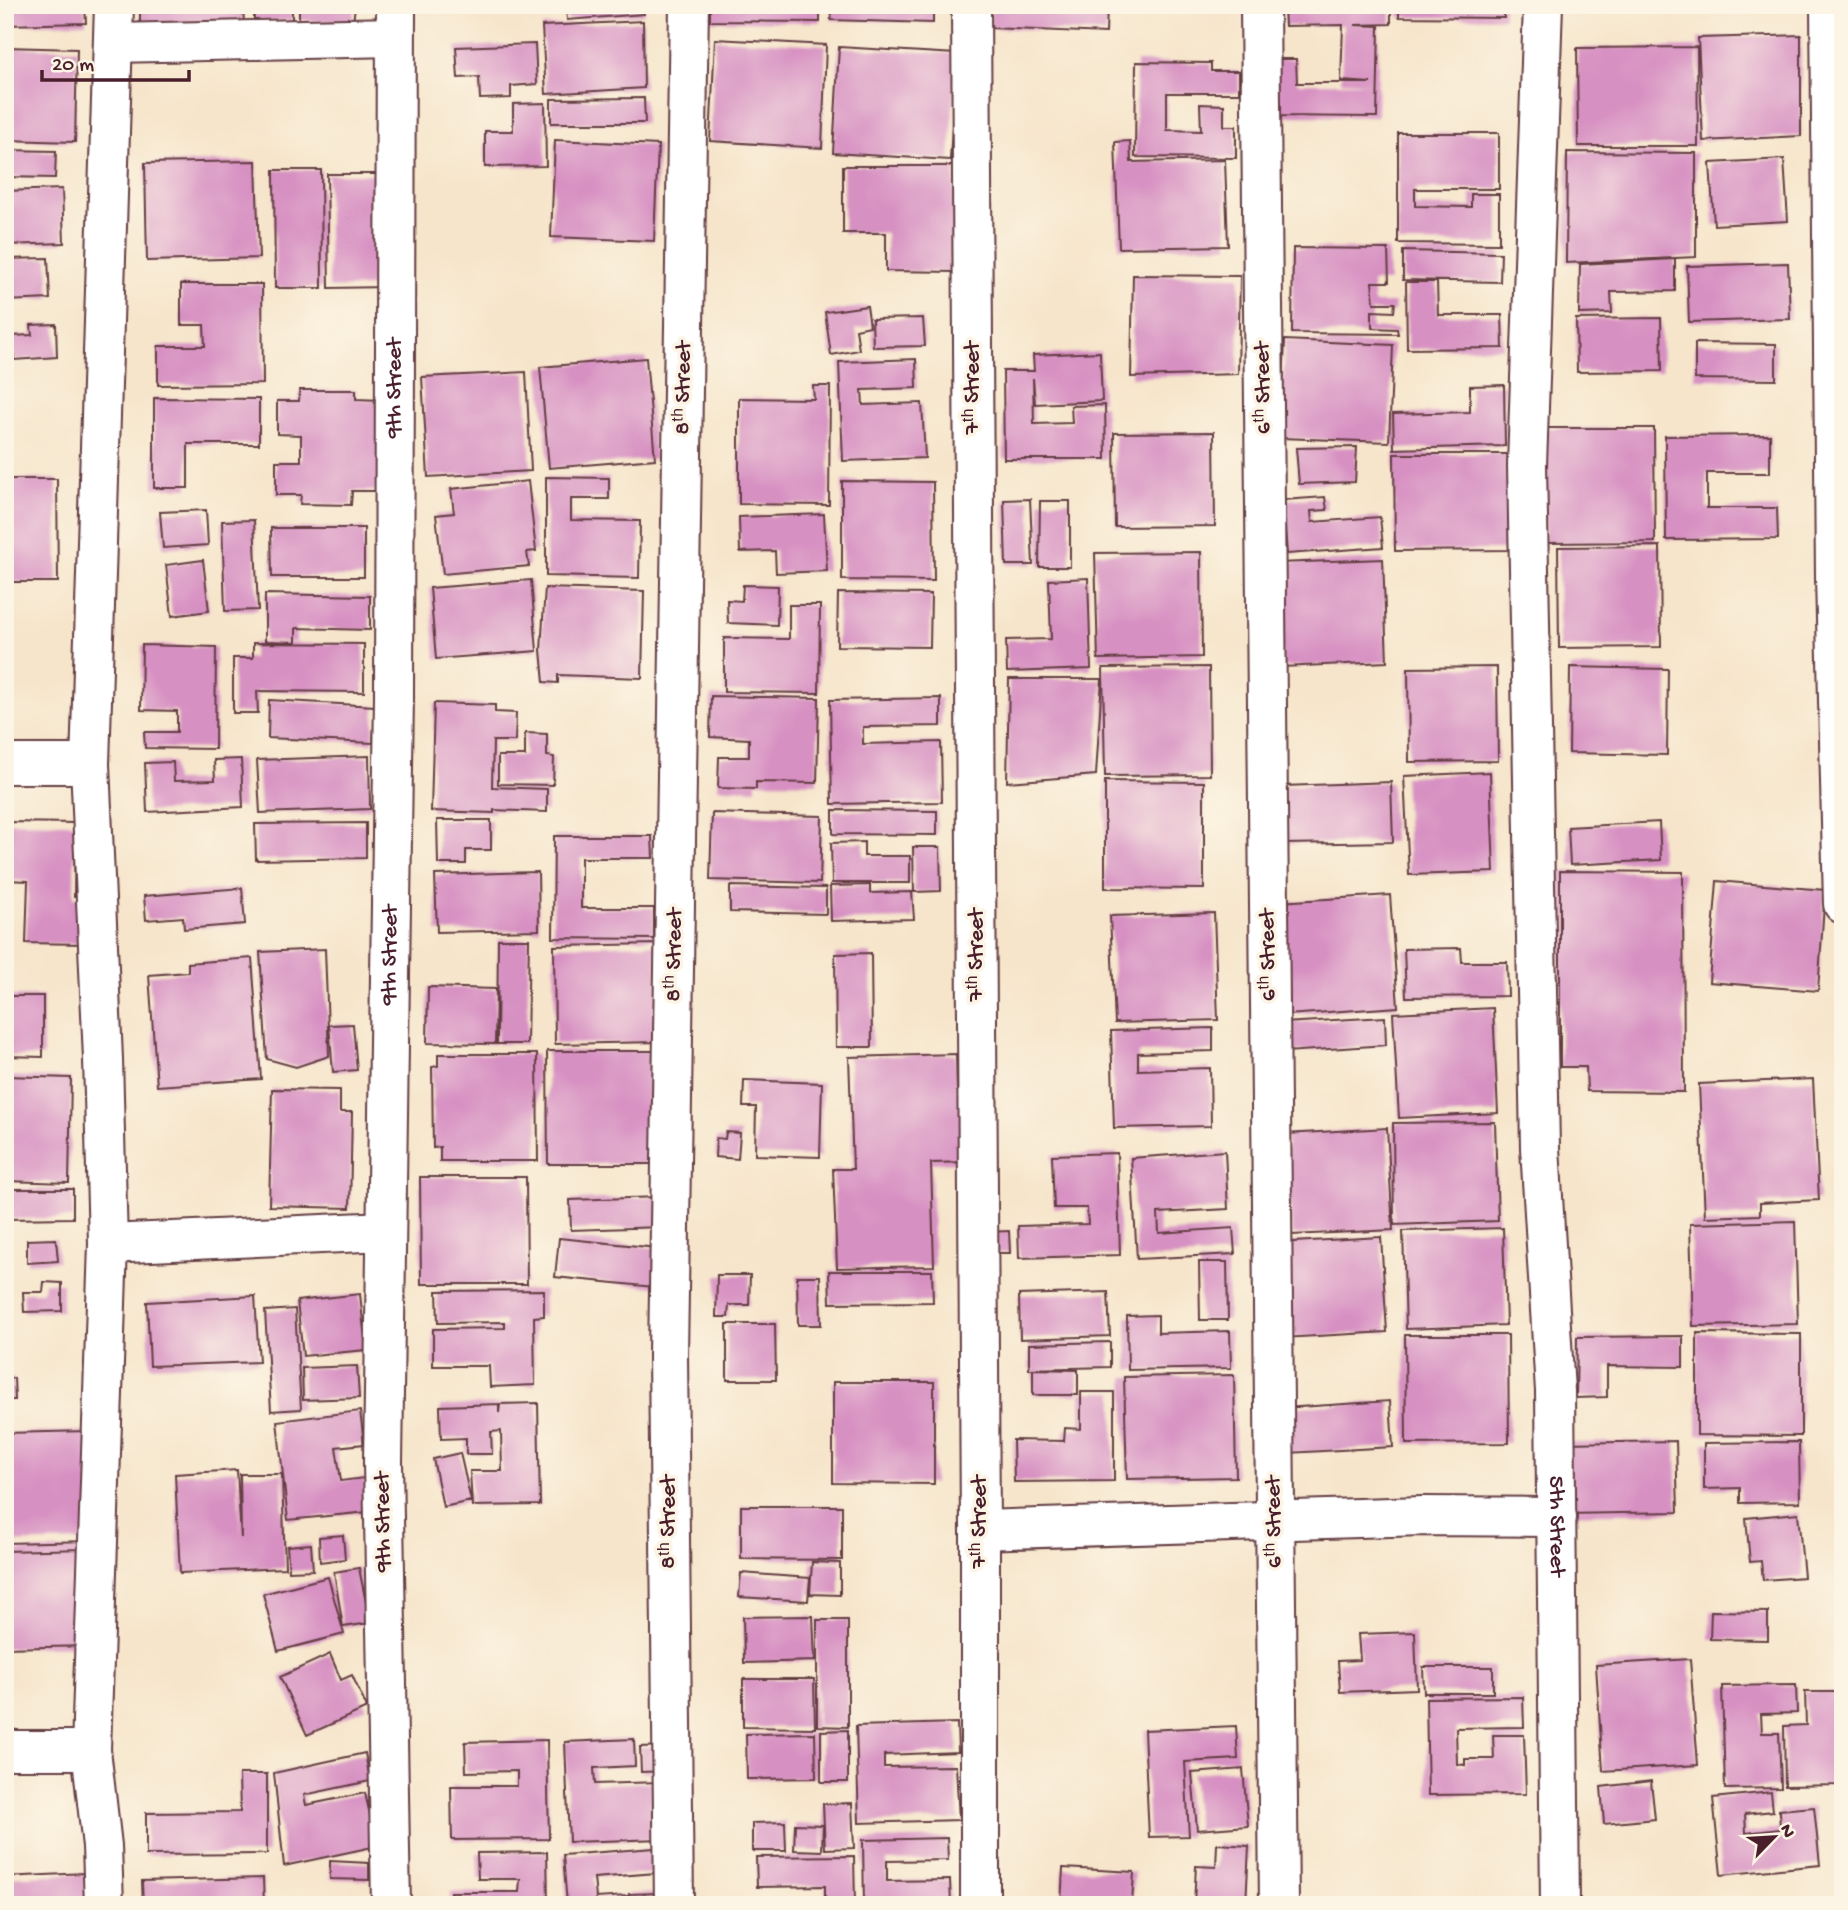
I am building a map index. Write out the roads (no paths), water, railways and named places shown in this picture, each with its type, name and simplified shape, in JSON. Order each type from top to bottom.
[{"type":"street","name":"8ᵗʰ Street","points":[[674,1905],[668,1355],[689,5]]},
{"type":"street","name":"7ᵗʰ Street","points":[[971,5],[980,1905]]},
{"type":"street","name":"6ᵗʰ Street","points":[[1260,5],[1279,1905]]},
{"type":"street","name":"5th Street","points":[[1543,5],[1527,465],[1540,1148],[1555,1391],[1560,1905]]},
{"type":"street","points":[[1830,5],[1835,577],[1843,904]]},
{"type":"street","points":[[104,1905],[102,1846],[91,1750],[108,1244],[90,764],[114,24],[396,21]]},
{"type":"street","name":"9th Street","points":[[391,1905],[383,1462],[394,696],[396,21]]},
{"type":"street","points":[[5,764],[90,764]]},
{"type":"street","points":[[108,1244],[386,1231]]},
{"type":"street","points":[[980,1530],[1423,1516],[1557,1517]]},
{"type":"street","points":[[5,1747],[12,1750],[91,1750]]}]
